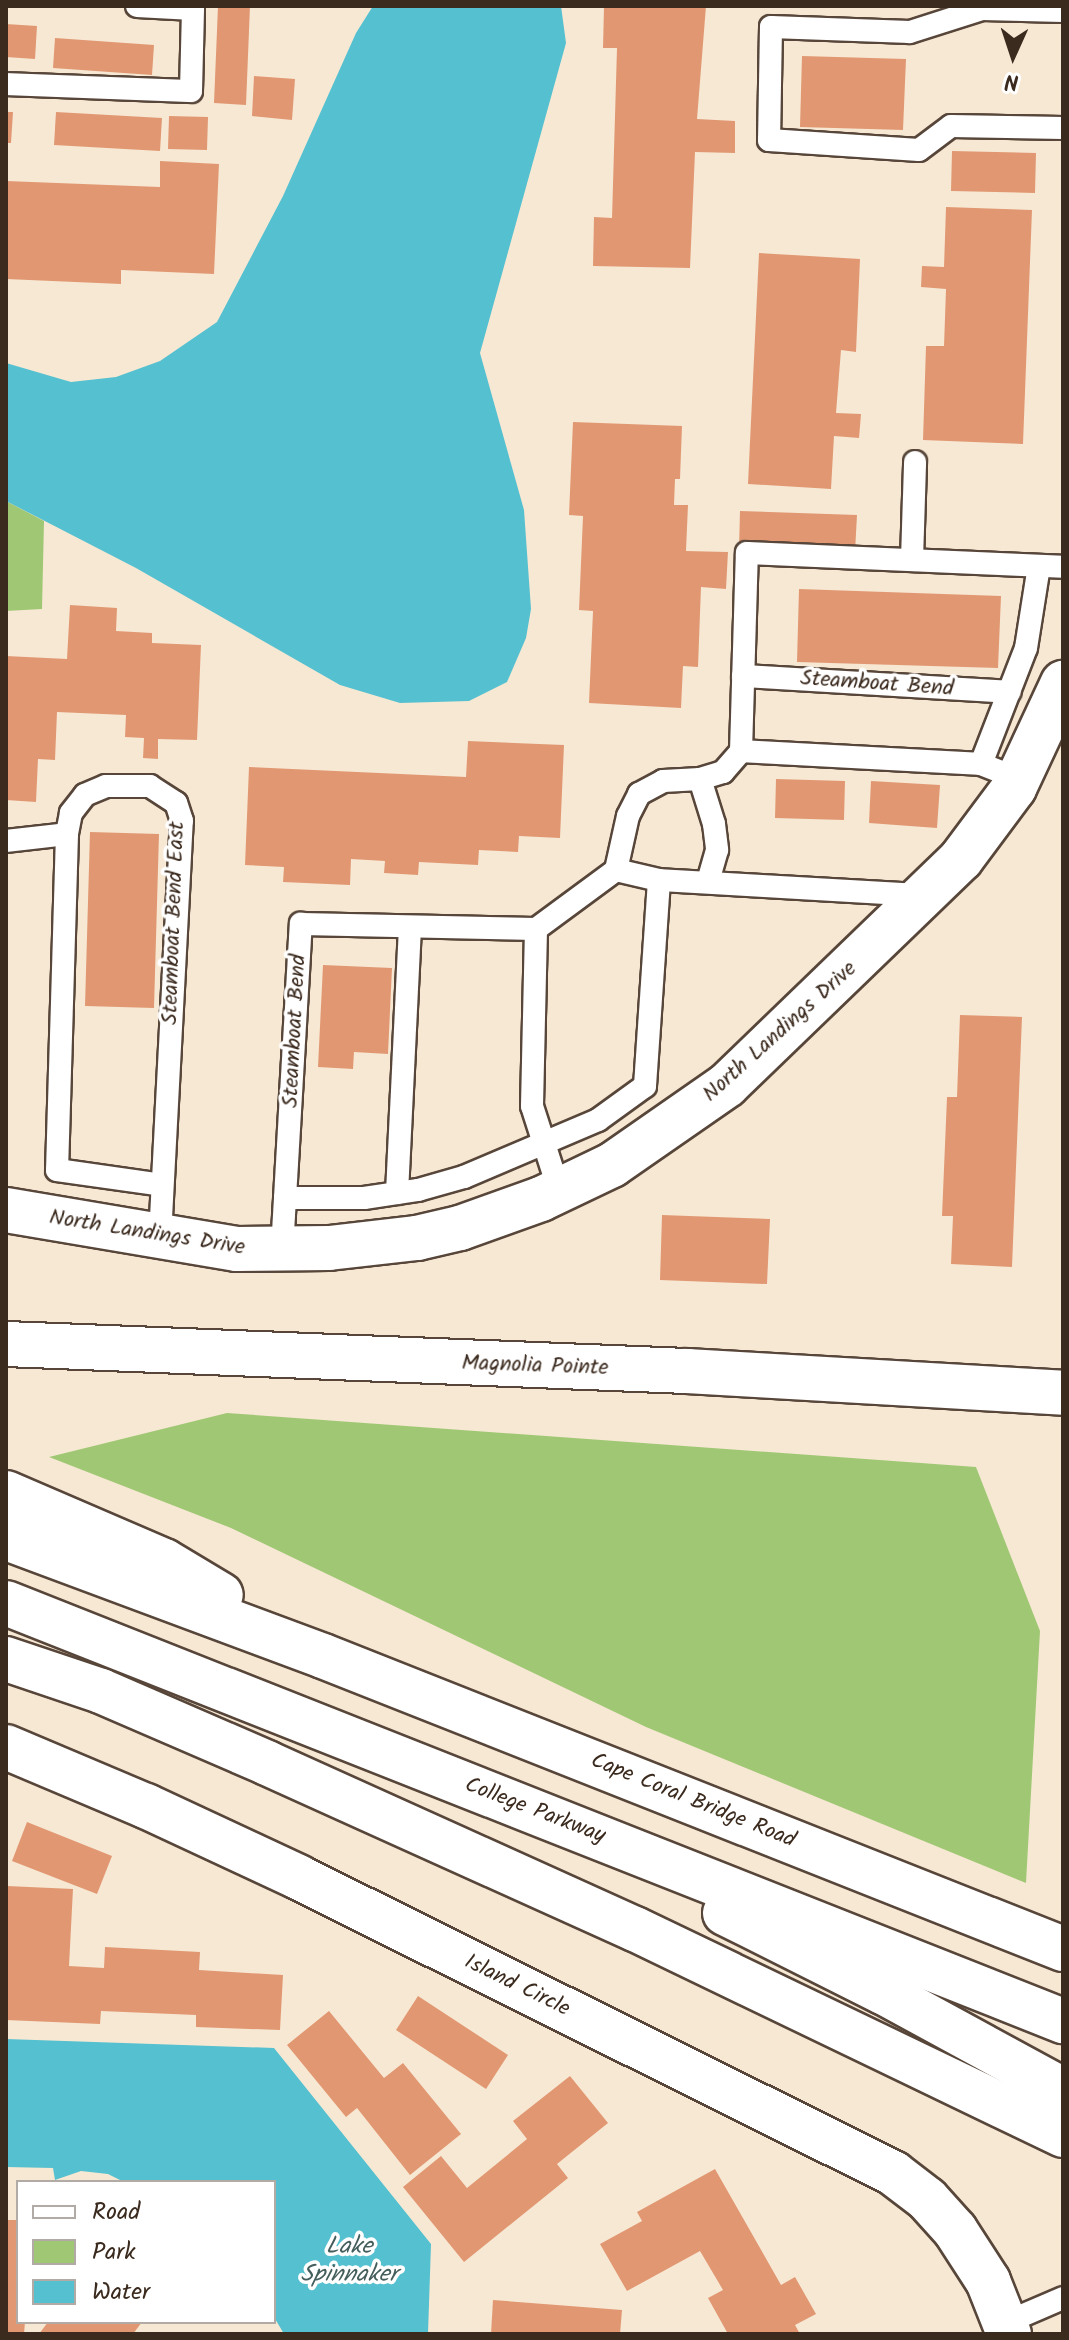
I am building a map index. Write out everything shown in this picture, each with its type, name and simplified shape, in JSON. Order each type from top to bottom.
[{"type":"main road","name":"North Landings Drive","points":[[6,1210],[237,1249],[282,1250],[417,1238],[501,1215],[559,1190],[649,1141],[727,1085],[925,895],[971,847],[1000,771],[1063,683]]},
{"type":"main road","name":"Magnolia Pointe","points":[[6,1344],[687,1371],[1063,1393]]},
{"type":"main road","points":[[6,1493],[164,1561],[323,1656]]},
{"type":"main road","points":[[6,1538],[323,1656]]},
{"type":"main road","name":"College Parkway","points":[[6,1603],[1063,2021]]},
{"type":"main road","name":"Cape Coral Bridge Road","points":[[323,1656],[1063,1949]]},
{"type":"main road","points":[[6,1659],[101,1691],[635,1929],[1063,2135]]},
{"type":"main road","points":[[367,1746],[736,1919],[883,1992],[1063,2090]]},
{"type":"main road","name":"Island Circle","points":[[6,1747],[146,1806],[298,1877],[857,2152],[893,2173],[927,2199],[955,2230],[988,2281],[1007,2328]]},
{"type":"lane","points":[[6,84],[191,91],[193,9],[137,6]]},
{"type":"lane","points":[[1063,11],[982,9],[910,32],[771,27],[769,140],[919,150],[951,126],[1063,128]]},
{"type":"lane","points":[[912,560],[915,462]]},
{"type":"lane","points":[[559,1190],[542,1145],[532,1106],[536,929],[616,870],[628,816],[639,794],[663,781],[700,779],[723,772],[741,751],[747,553],[1063,567]]},
{"type":"lane","points":[[741,751],[1000,771],[1010,692],[1026,648],[1039,566]]},
{"type":"lane","name":"Steamboat Bend","points":[[743,676],[1010,692]]},
{"type":"lane","points":[[700,779],[714,824],[717,850],[708,882]]},
{"type":"lane","name":"Steamboat Bend East","points":[[160,1237],[182,821],[176,803],[150,786],[106,786],[85,795],[71,813],[67,834],[57,1170],[162,1185]]},
{"type":"lane","points":[[6,841],[67,834]]},
{"type":"lane","points":[[616,870],[659,880],[925,895]]},
{"type":"lane","points":[[285,1198],[364,1198],[464,1177],[598,1120],[645,1086],[659,880]]},
{"type":"lane","name":"Steamboat Bend","points":[[282,1250],[301,924],[536,929]]},
{"type":"lane","points":[[397,1193],[410,927]]},
{"type":"lane","points":[[1007,2328],[1063,2298]]},
{"type":"green space","points":[[6,501],[44,521],[42,609],[6,611]]},
{"type":"green space","points":[[227,1413],[976,1467],[1040,1631],[1026,1883],[646,1727],[231,1528],[49,1457]]},
{"type":"water","points":[[373,6],[561,6],[566,43],[480,353],[524,510],[531,609],[526,638],[507,682],[469,701],[400,703],[340,685],[136,568],[6,501],[6,363],[71,382],[116,377],[160,361],[217,322],[283,196],[356,33]]},
{"type":"water","name":"Lake Spinnaker","points":[[6,2039],[274,2048],[431,2244],[428,2334],[284,2334],[276,2320],[276,2180],[120,2180],[108,2174],[81,2171],[55,2180],[53,2168],[6,2167]]},
{"type":"building","points":[[218,6],[250,6],[246,105],[214,103]]},
{"type":"building","points":[[604,6],[706,6],[697,119],[735,121],[735,153],[695,152],[690,268],[593,266],[594,217],[612,218],[617,48],[603,48]]},
{"type":"building","points":[[6,24],[37,26],[35,59],[6,57]]},
{"type":"building","points":[[55,38],[154,45],[152,75],[53,68]]},
{"type":"building","points":[[802,56],[906,59],[903,130],[800,127]]},
{"type":"building","points":[[254,76],[295,79],[292,120],[252,116]]},
{"type":"building","points":[[6,112],[13,112],[11,143],[6,143]]},
{"type":"building","points":[[56,112],[162,118],[160,151],[54,145]]},
{"type":"building","points":[[169,116],[208,117],[207,150],[168,149]]},
{"type":"building","points":[[952,151],[1036,153],[1035,193],[951,191]]},
{"type":"building","points":[[160,161],[219,164],[214,274],[121,270],[121,284],[6,279],[6,181],[160,187]]},
{"type":"building","points":[[946,207],[1032,210],[1023,444],[923,440],[926,346],[944,346],[946,289],[921,287],[922,266],[944,267]]},
{"type":"building","points":[[759,253],[860,259],[856,352],[841,350],[836,413],[861,414],[859,438],[834,436],[831,489],[748,484]]},
{"type":"building","points":[[573,422],[682,426],[680,479],[675,479],[674,505],[688,505],[686,551],[728,552],[726,589],[701,587],[698,667],[683,666],[681,708],[589,703],[593,611],[579,610],[583,516],[569,515]]},
{"type":"building","points":[[740,511],[857,515],[855,552],[739,549]]},
{"type":"building","points":[[799,589],[1001,596],[998,668],[797,662]]},
{"type":"building","points":[[70,605],[117,608],[116,631],[152,633],[152,643],[201,645],[197,740],[158,739],[158,759],[143,758],[144,738],[125,737],[126,715],[57,712],[55,760],[38,759],[36,802],[6,800],[6,656],[67,659]]},
{"type":"building","points":[[468,741],[564,745],[560,838],[519,836],[518,852],[479,850],[478,865],[419,862],[418,875],[384,873],[385,861],[351,859],[350,885],[283,882],[284,867],[245,865],[249,767],[466,777]]},
{"type":"building","points":[[776,779],[845,781],[844,820],[775,818]]},
{"type":"building","points":[[871,781],[940,785],[937,828],[869,823]]},
{"type":"building","points":[[90,832],[159,834],[154,1008],[85,1006]]},
{"type":"building","points":[[323,965],[392,968],[388,1054],[354,1052],[353,1069],[318,1067]]},
{"type":"building","points":[[960,1015],[1022,1017],[1012,1267],[951,1264],[953,1216],[942,1216],[947,1097],[957,1097]]},
{"type":"building","points":[[662,1215],[770,1219],[767,1284],[660,1280]]},
{"type":"building","points":[[27,1822],[112,1856],[97,1894],[12,1861]]},
{"type":"building","points":[[7,1886],[73,1889],[69,1966],[104,1968],[105,1947],[200,1952],[199,1970],[283,1975],[280,2030],[196,2027],[196,2015],[101,2011],[100,2024],[6,2020]]},
{"type":"building","points":[[418,1996],[508,2055],[486,2089],[396,2030]]},
{"type":"building","points":[[329,2011],[384,2078],[403,2063],[461,2134],[410,2175],[357,2108],[346,2117],[287,2045]]},
{"type":"building","points":[[570,2076],[608,2123],[557,2164],[568,2178],[464,2262],[403,2187],[441,2156],[467,2188],[527,2139],[513,2121]]},
{"type":"building","points":[[715,2169],[781,2285],[795,2277],[816,2314],[795,2325],[800,2334],[728,2334],[708,2298],[723,2290],[700,2251],[627,2291],[600,2244],[642,2221],[637,2212]]},
{"type":"building","points":[[6,2220],[16,2220],[16,2324],[25,2324],[24,2334],[6,2334]]},
{"type":"building","points":[[493,2300],[622,2310],[620,2334],[491,2334]]},
{"type":"building","points":[[46,2324],[140,2324],[133,2334],[39,2334]]}]
